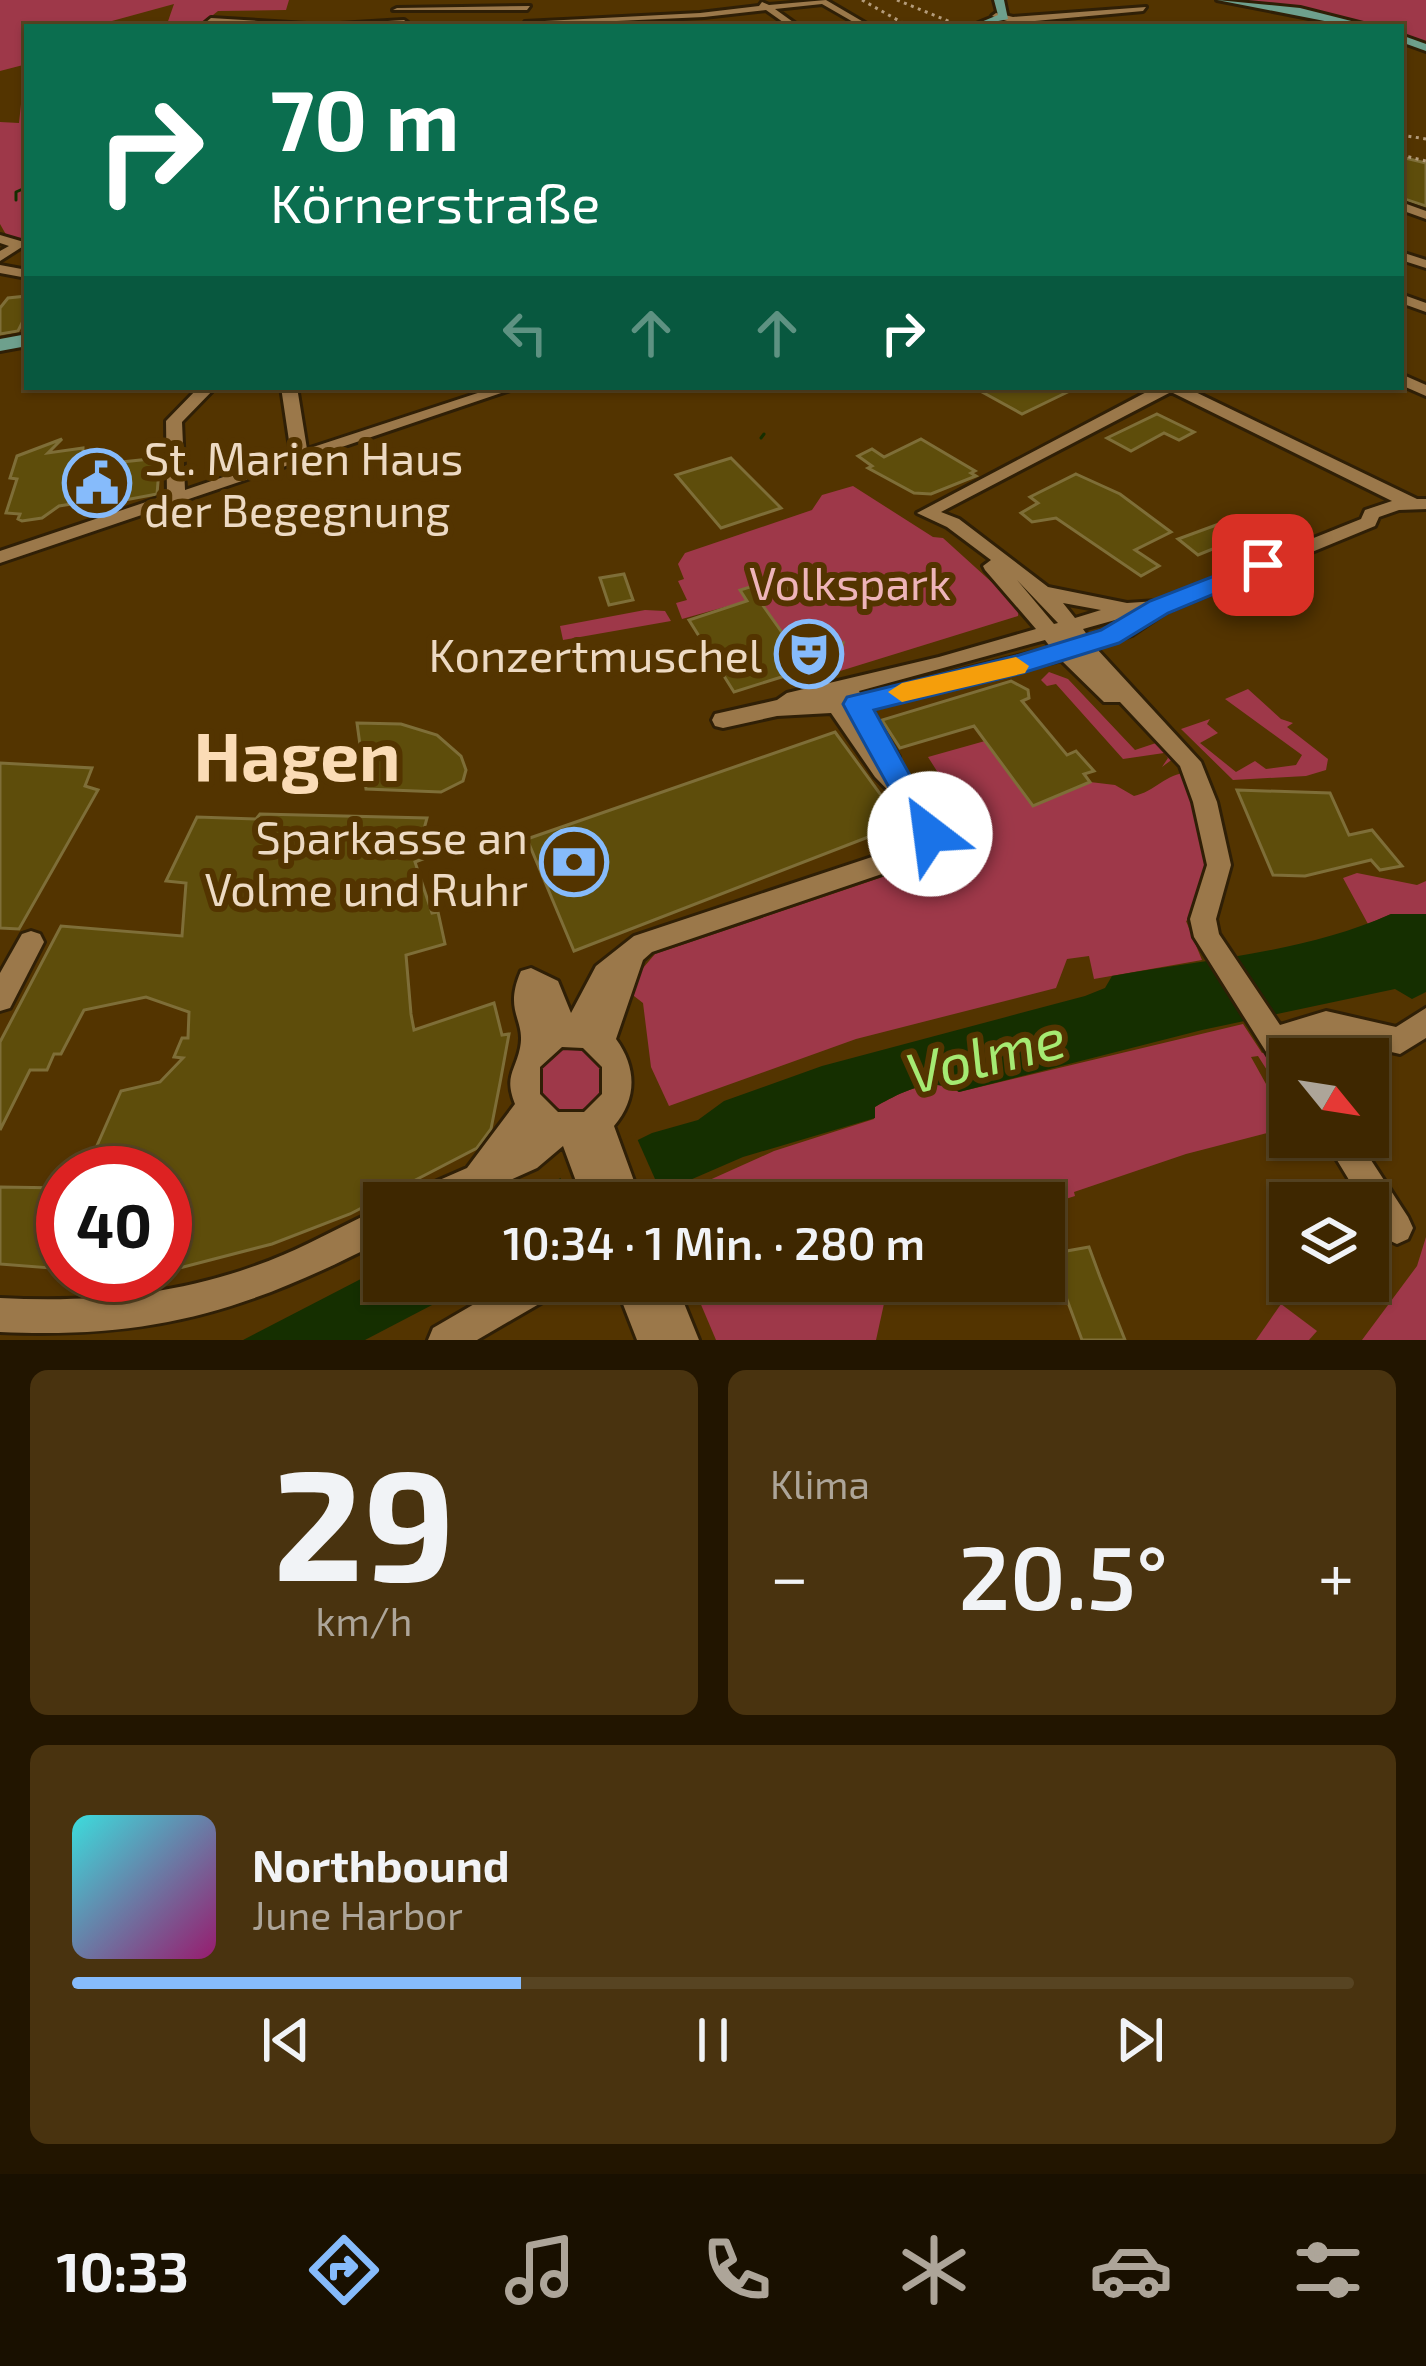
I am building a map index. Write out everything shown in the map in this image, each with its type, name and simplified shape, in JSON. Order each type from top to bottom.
[{"type":"main road","points":[[1222,0],[1355,24]]},
{"type":"street","points":[[566,0],[599,0]]},
{"type":"street","points":[[695,0],[718,24]]},
{"type":"street","points":[[1005,16],[1143,9],[1129,0]]},
{"type":"street","points":[[396,5],[527,4],[530,24],[706,14],[821,1],[863,24]]},
{"type":"street","points":[[763,4],[791,24]]},
{"type":"street","points":[[322,24],[325,14]]},
{"type":"street","points":[[738,24],[783,19]]},
{"type":"street","points":[[0,239],[19,245],[0,257]]},
{"type":"street","points":[[176,498],[174,422],[205,390]]},
{"type":"street","points":[[289,390],[300,457]]},
{"type":"street","points":[[0,557],[500,390]]},
{"type":"street","points":[[926,514],[1164,390]]},
{"type":"street","points":[[723,720],[845,700],[1125,629],[1159,607],[1369,522],[1388,524],[1423,507],[1176,390]]},
{"type":"street","points":[[926,514],[946,519],[976,538],[1041,591],[1105,691],[1155,722],[1190,762],[1219,865],[1203,920],[1207,937],[1273,1038]]},
{"type":"street","points":[[926,514],[1008,581],[1047,632],[1072,641],[1128,609]]},
{"type":"street","points":[[1041,591],[1075,602],[1128,609],[1159,607]]},
{"type":"street","points":[[845,700],[1047,632]]},
{"type":"street","points":[[536,1051],[581,1036],[633,951],[652,940],[920,851],[930,824],[883,771],[845,700]]},
{"type":"street","points":[[0,999],[31,942]]},
{"type":"street","points":[[464,1182],[582,1133],[611,1103],[619,1071],[615,1057],[581,1036],[548,990],[531,980],[525,997],[536,1051],[522,1084],[530,1108],[582,1133],[613,1182]]},
{"type":"street","points":[[1389,1038],[1400,1041],[1426,1022]]},
{"type":"street","points":[[1284,1038],[1326,1024],[1387,1038]]},
{"type":"street","points":[[479,1174],[530,1108]]},
{"type":"street","points":[[582,1133],[595,1182]]},
{"type":"street","points":[[1352,1158],[1397,1228]]},
{"type":"street","points":[[0,1315],[70,1318],[188,1305],[250,1288],[363,1233]]},
{"type":"street","points":[[445,1340],[510,1302]]},
{"type":"street","points":[[639,1302],[654,1340]]},
{"type":"street","points":[[667,1302],[682,1340]]},
{"type":"green space","points":[[0,0],[289,0],[286,10],[218,11],[202,24],[167,24],[174,4],[101,24],[24,24],[24,65],[0,71]]},
{"type":"green space","points":[[1241,0],[1426,0],[1426,44],[1404,36],[1404,24],[1363,24]]},
{"type":"green space","points":[[24,102],[24,239],[8,238],[0,224],[0,122],[19,123]]},
{"type":"green space","name":"Volkspark","points":[[853,486],[933,537],[943,538],[1019,607],[1018,616],[824,676],[807,669],[757,598],[682,619],[676,603],[687,600],[678,581],[684,579],[678,564],[685,553],[812,510],[822,495]]},
{"type":"green space","points":[[645,610],[665,611],[671,621],[563,640],[560,626]]},
{"type":"green space","points":[[1049,672],[1068,679],[1135,750],[1162,741],[1174,758],[1162,767],[1168,758],[1164,753],[1123,759],[1056,684],[1047,686],[1041,680]]},
{"type":"green space","points":[[1248,689],[1281,719],[1293,723],[1287,727],[1328,759],[1326,770],[1306,776],[1233,780],[1181,729],[1210,719],[1207,724],[1218,733],[1200,743],[1236,772],[1255,761],[1266,769],[1296,765],[1302,755],[1225,699]]},
{"type":"green space","points":[[985,741],[1034,806],[1090,782],[1115,785],[1134,796],[1187,773],[1210,861],[1194,916],[1186,921],[1202,960],[1094,979],[1089,956],[1067,959],[1056,988],[856,1039],[669,1106],[651,1067],[643,1003],[625,989],[655,954],[930,861],[944,834],[933,805],[954,798],[928,757]]},
{"type":"green space","points":[[1357,873],[1417,885],[1426,881],[1426,914],[1391,914],[1368,924],[1343,878]]},
{"type":"green space","points":[[1243,1024],[1262,1053],[1269,1051],[1269,1073],[1258,1056],[1251,1057],[1269,1089],[1269,1132],[1186,1154],[1065,1199],[1065,1182],[705,1182],[774,1151],[874,1119],[875,1107],[916,1088],[938,1085],[959,1092]]},
{"type":"green space","points":[[571,1049],[593,1058],[602,1080],[593,1102],[571,1111],[549,1102],[540,1080],[549,1058]]},
{"type":"green space","points":[[1426,1237],[1426,1340],[1362,1340],[1417,1266]]},
{"type":"green space","points":[[700,1302],[884,1302],[876,1340],[716,1340]]},
{"type":"green space","points":[[1281,1304],[1317,1331],[1309,1340],[1256,1340]]},
{"type":"water","name":"Volme","points":[[1391,914],[1426,914],[1426,992],[1412,999],[1395,989],[1202,1030],[959,1092],[938,1085],[916,1088],[875,1107],[875,1118],[743,1157],[685,1182],[553,1182],[652,1133],[698,1120],[724,1101],[822,1066],[1085,996],[1105,988],[1112,976],[1289,946]]},
{"type":"water","points":[[363,1278],[363,1302],[438,1302],[365,1340],[243,1340]]},
{"type":"pier","points":[[635,1134],[656,1182],[562,1182],[558,1172]]},
{"type":"building","points":[[1404,158],[1426,163],[1426,206],[1404,199]]},
{"type":"building","points":[[24,296],[24,319],[18,331],[0,334],[0,308],[8,298]]},
{"type":"building","points":[[978,390],[1072,390],[1022,414]]},
{"type":"building","points":[[1157,414],[1194,432],[1179,440],[1164,433],[1131,451],[1107,438]]},
{"type":"building","points":[[62,439],[48,453],[83,448],[83,466],[160,458],[157,494],[83,508],[84,502],[59,506],[42,518],[22,521],[20,514],[6,513],[17,479],[10,478],[17,456]]},
{"type":"building","points":[[921,439],[976,476],[931,494],[914,493],[868,468],[872,466],[858,456],[872,449],[884,457]]},
{"type":"building","points":[[731,458],[781,508],[721,528],[676,475]]},
{"type":"building","points":[[1076,474],[1120,494],[1171,532],[1135,550],[1159,566],[1141,576],[1056,518],[1032,522],[1021,513],[1038,503],[1030,497]]},
{"type":"building","points":[[1219,524],[1240,538],[1198,555],[1178,539]]},
{"type":"building","points":[[624,574],[633,600],[609,605],[600,578]]},
{"type":"building","points":[[780,578],[790,588],[759,600],[796,652],[810,645],[843,643],[840,653],[807,669],[734,692],[689,620],[747,601],[740,590]]},
{"type":"building","points":[[1011,681],[1028,690],[1029,698],[1022,701],[1067,755],[1076,751],[1094,771],[1084,774],[1090,782],[1033,806],[974,726],[900,748],[882,720]]},
{"type":"building","points":[[357,723],[401,724],[437,735],[461,756],[466,770],[463,781],[441,792],[366,789]]},
{"type":"building","points":[[835,732],[902,824],[574,951],[527,839]]},
{"type":"building","points":[[0,763],[92,768],[85,786],[98,790],[19,929],[0,928]]},
{"type":"building","points":[[1237,790],[1330,793],[1349,835],[1372,830],[1402,866],[1380,870],[1371,860],[1305,876],[1273,875]]},
{"type":"building","points":[[260,814],[427,818],[421,840],[467,842],[415,862],[432,913],[438,912],[445,944],[406,955],[414,1030],[494,1003],[502,1035],[509,1034],[491,1129],[477,1148],[412,1182],[363,1182],[363,1207],[350,1214],[272,1244],[192,1265],[192,1146],[97,1146],[121,1091],[160,1082],[183,1058],[174,1057],[182,1038],[188,1038],[189,1012],[146,997],[84,1010],[47,1070],[30,1070],[0,1130],[0,1042],[61,926],[182,936],[186,883],[166,881],[197,817],[256,819]]},
{"type":"building","points":[[0,1187],[36,1188],[36,1267],[0,1264]]},
{"type":"building","points":[[1089,1247],[1125,1340],[1082,1340],[1065,1294],[1065,1251]]},
{"type":"waterway","points":[[16,200],[16,192],[24,188]]},
{"type":"waterway","points":[[761,438],[764,434]]},
{"type":"railway","points":[[862,0],[905,24]]},
{"type":"railway","points":[[897,0],[956,24]]},
{"type":"railway","points":[[1404,135],[1426,139]]},
{"type":"railway","points":[[1404,156],[1426,161]]},
{"type":"slow traffic","points":[[902,692],[1016,666]]},
{"type":"place","name":"St. Marien Haus der Begegnung","points":[[97,483]]},
{"type":"place","name":"Konzertmuschel","points":[[809,654]]},
{"type":"place","name":"Sparkasse an Volme und Ruhr","points":[[574,862]]},
{"type":"district","name":"Hagen","points":[[297,753]]},
{"type":"route","points":[[930,834],[930,824],[902,787],[857,704],[1019,665],[1110,637],[1159,607],[1263,565]]}]
